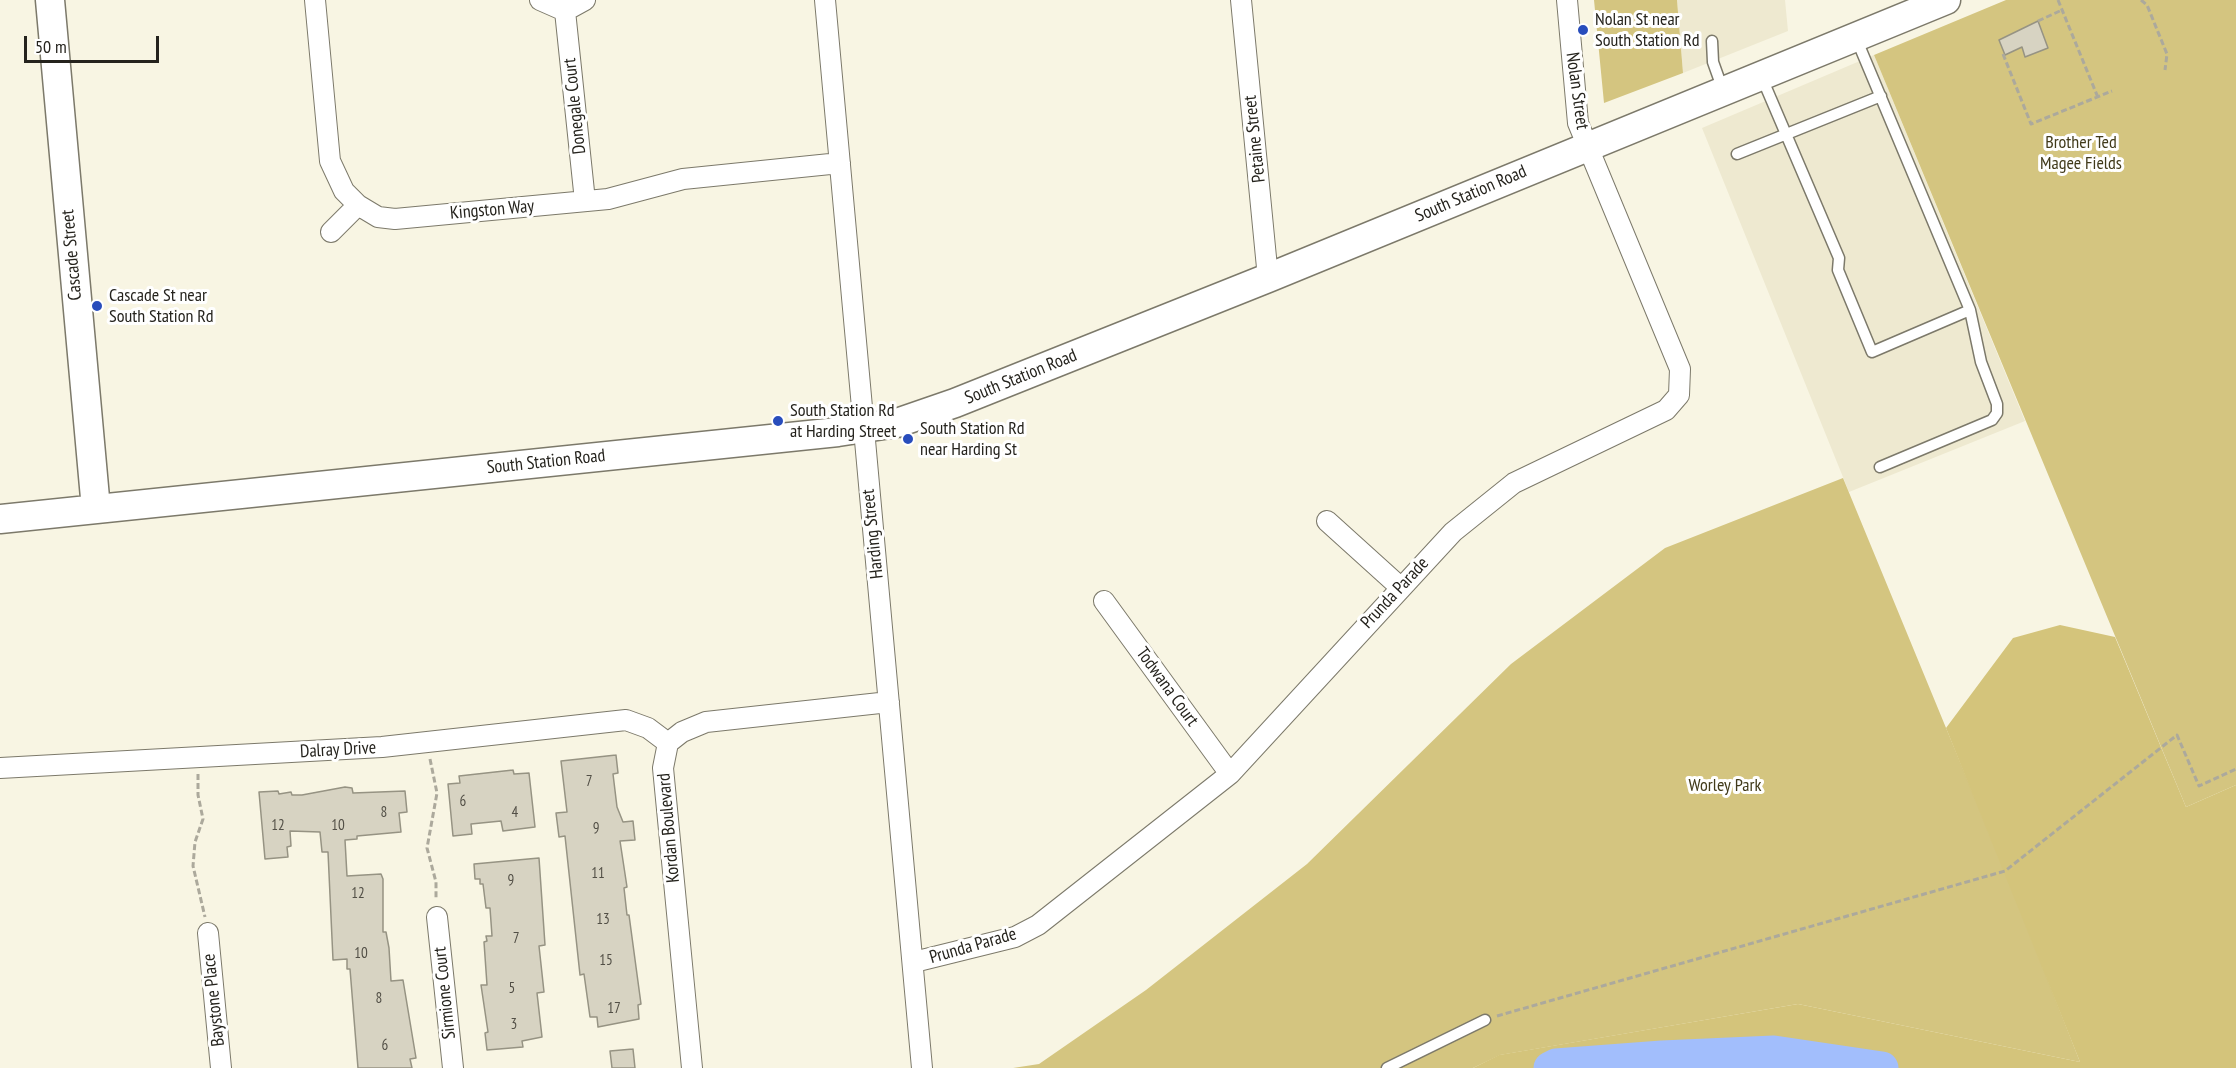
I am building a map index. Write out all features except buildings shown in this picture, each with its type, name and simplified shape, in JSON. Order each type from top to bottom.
[{"type":"main road","name":"Cascade Street","points":[[50,0],[96,509]]},
{"type":"main road","name":"South Station Road","points":[[0,519],[897,423],[956,403],[1268,278],[1946,0]]},
{"type":"street","name":"Kingston Way","points":[[315,0],[330,161],[344,191],[358,205],[378,216],[395,219],[608,200],[683,179],[840,163]]},
{"type":"street","points":[[540,0],[565,11],[585,0]]},
{"type":"street","name":"Harding Street","points":[[825,0],[922,1068]]},
{"type":"street","name":"Petaine Street","points":[[1241,0],[1268,278]]},
{"type":"street","name":"Nolan Street","points":[[1567,0],[1578,123],[1587,146]]},
{"type":"street","name":"Donegale Court","points":[[565,11],[585,201]]},
{"type":"street","name":"Prunda Parade","points":[[914,962],[1015,936],[1038,925],[1230,774],[1453,532],[1514,483],[1666,410],[1679,394],[1680,369],[1587,146]]},
{"type":"street","points":[[331,232],[358,205]]},
{"type":"street","points":[[1328,521],[1400,587]]},
{"type":"street","name":"Todwana Court","points":[[1104,601],[1230,774]]},
{"type":"street","points":[[668,744],[682,732],[706,722],[890,702]]},
{"type":"street","name":"Dalray Drive","points":[[0,768],[427,742],[626,720],[648,728],[668,744]]},
{"type":"street","name":"Kordan Boulevard","points":[[668,744],[663,768],[692,1068]]},
{"type":"street","name":"Sirmione Court","points":[[436,917],[453,1068]]},
{"type":"street","name":"Baystone Place","points":[[208,933],[220,1068]]},
{"type":"lane","points":[[1856,36],[1970,310],[1981,362],[1997,404],[1997,413],[1992,420],[1880,467]]},
{"type":"lane","points":[[1712,41],[1713,62],[1723,90]]},
{"type":"lane","points":[[1761,75],[1839,258],[1838,270],[1872,352],[1970,310]]},
{"type":"lane","points":[[1737,154],[1881,96]]},
{"type":"lane","points":[[1387,1068],[1485,1020]]},
{"type":"path","points":[[2058,0],[2098,99]]},
{"type":"path","points":[[2141,0],[2147,5],[2167,54],[2165,70]]},
{"type":"path","points":[[2038,21],[2062,10]]},
{"type":"path","points":[[2003,54],[2031,124],[2098,99],[2112,91]]},
{"type":"path","points":[[1485,1020],[2005,871],[2177,735],[2199,786],[2236,769]]},
{"type":"path","points":[[427,742],[437,793],[427,848],[436,882],[436,917]]},
{"type":"path","points":[[197,757],[198,795],[203,819],[195,842],[193,866],[202,896],[208,933]]},
{"type":"shaded area","points":[[1677,0],[1785,0],[1788,31],[1683,73]]},
{"type":"shaded area","points":[[1874,55],[2025,421],[1849,492],[1702,128]]},
{"type":"shaded area","points":[[2060,625],[2115,637],[2186,807],[2236,785],[2236,1068],[1473,1068],[1499,1055],[1798,1004],[2080,1062],[1946,728],[2013,638]]},
{"type":"green space","points":[[1594,0],[1677,0],[1683,73],[1604,103]]},
{"type":"green space","name":"Brother Ted Magee Fields","points":[[2006,0],[2236,0],[2236,785],[2186,807],[1874,55]]},
{"type":"green space","name":"Worley Park","points":[[1843,478],[2005,871],[2080,1062],[1798,1004],[1500,1055],[1473,1068],[1013,1068],[1039,1064],[1146,990],[1307,864],[1511,664],[1665,548]]},
{"type":"waterway","points":[[1550,1068],[1556,1065],[1662,1057],[1774,1052],[1882,1068]]},
{"type":"place","name":"Nolan St near South Station Rd","points":[[1583,30]]},
{"type":"place","name":"Cascade St near South Station Rd","points":[[97,306]]},
{"type":"place","name":"South Station Rd at Harding Street","points":[[778,421]]},
{"type":"place","name":"South Station Rd near Harding St","points":[[908,439]]}]
